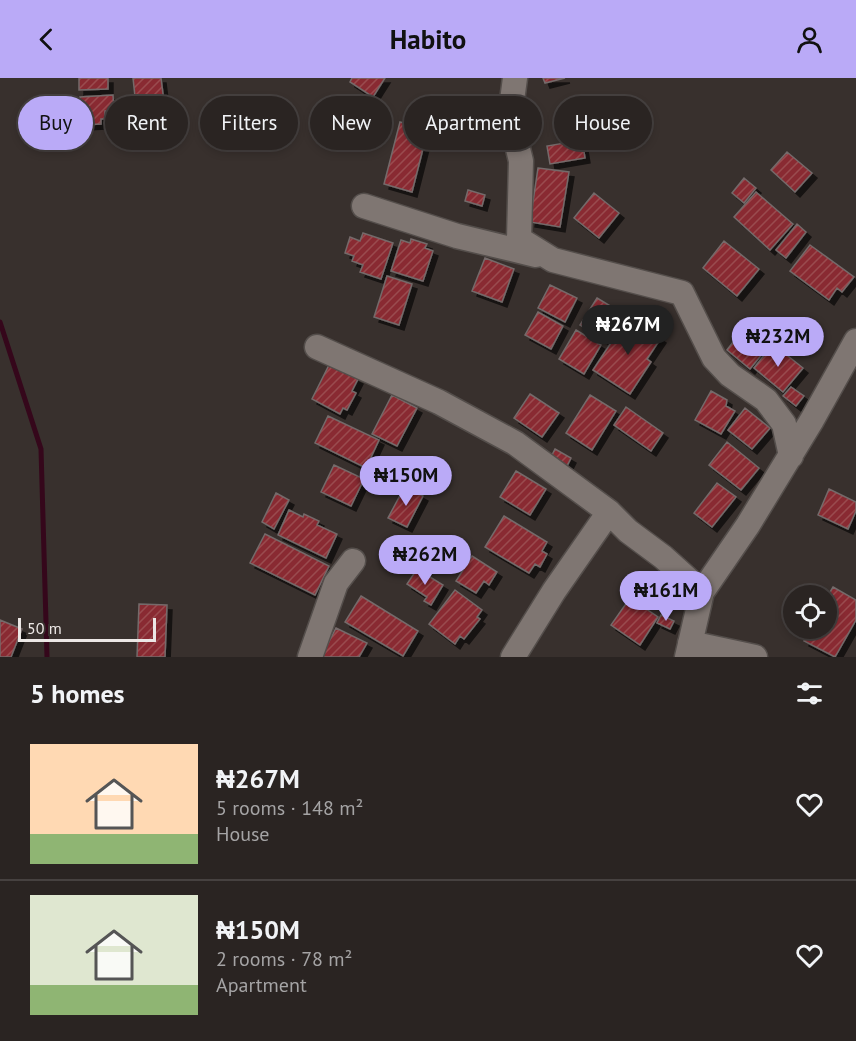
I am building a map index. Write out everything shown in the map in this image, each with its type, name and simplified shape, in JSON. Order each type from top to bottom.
[{"type":"street","points":[[515,78],[510,116],[521,161],[519,239],[553,260]]},
{"type":"street","points":[[364,206],[457,236],[682,293],[714,358],[730,375],[766,400],[784,424],[791,456]]},
{"type":"street","points":[[755,657],[689,650],[702,592],[748,525],[791,456],[856,341]]},
{"type":"street","points":[[317,347],[439,402],[515,443],[609,512],[628,531],[663,557],[702,592]]},
{"type":"street","points":[[784,424],[812,420]]},
{"type":"street","points":[[513,657],[560,581],[609,512]]},
{"type":"street","points":[[310,657],[336,583],[353,561]]},
{"type":"building","points":[[79,78],[108,78],[108,89],[79,90]]},
{"type":"building","points":[[133,78],[161,78],[163,96],[135,96]]},
{"type":"building","points":[[352,78],[385,78],[374,96],[350,82]]},
{"type":"building","points":[[543,78],[565,78],[545,83]]},
{"type":"building","points":[[113,95],[105,96],[105,119],[101,119],[101,124],[93,124],[93,96]]},
{"type":"building","points":[[400,122],[404,123],[404,150],[423,150],[412,192],[384,184]]},
{"type":"building","points":[[554,145],[554,150],[584,150],[585,158],[550,164],[547,146]]},
{"type":"building","points":[[787,152],[812,173],[795,192],[771,170]]},
{"type":"building","points":[[538,168],[569,172],[560,227],[530,222]]},
{"type":"building","points":[[744,178],[756,188],[744,203],[732,193]]},
{"type":"building","points":[[468,190],[485,195],[482,206],[465,201]]},
{"type":"building","points":[[756,192],[793,224],[770,250],[734,217]]},
{"type":"building","points":[[594,193],[619,213],[599,238],[574,218]]},
{"type":"building","points":[[797,224],[806,232],[786,258],[776,250]]},
{"type":"building","points":[[363,233],[393,243],[381,279],[360,272],[363,265],[352,261],[354,256],[345,253],[350,237],[360,241]]},
{"type":"building","points":[[411,239],[427,244],[425,248],[433,251],[423,281],[391,271],[401,240],[410,243]]},
{"type":"building","points":[[724,241],[759,269],[737,296],[703,268]]},
{"type":"building","points":[[810,245],[854,277],[842,292],[837,288],[829,300],[790,271]]},
{"type":"building","points":[[485,258],[514,269],[502,302],[472,291]]},
{"type":"building","points":[[387,276],[412,284],[399,325],[374,317]]},
{"type":"building","points":[[550,285],[577,298],[565,322],[538,308]]},
{"type":"building","points":[[597,298],[622,313],[606,341],[580,325]]},
{"type":"building","points":[[538,312],[563,326],[551,349],[525,335]]},
{"type":"building","points":[[628,317],[661,338],[647,359],[651,362],[630,394],[593,370]]},
{"type":"building","points":[[743,329],[767,348],[750,369],[727,350]]},
{"type":"building","points":[[576,330],[601,345],[584,374],[559,359]]},
{"type":"building","points":[[773,344],[803,368],[783,392],[754,368]]},
{"type":"building","points":[[329,365],[358,379],[352,391],[356,393],[347,410],[343,408],[340,414],[312,399]]},
{"type":"building","points":[[791,387],[804,396],[796,406],[783,396]]},
{"type":"building","points":[[711,391],[727,400],[726,406],[735,411],[721,434],[695,420]]},
{"type":"building","points":[[530,394],[559,413],[542,437],[514,418]]},
{"type":"building","points":[[392,395],[417,408],[397,446],[372,434]]},
{"type":"building","points":[[590,395],[616,411],[592,450],[566,433]]},
{"type":"building","points":[[626,407],[663,433],[651,451],[614,425]]},
{"type":"building","points":[[745,408],[770,428],[752,449],[728,430]]},
{"type":"building","points":[[328,416],[379,440],[366,468],[315,443]]},
{"type":"building","points":[[727,442],[759,468],[741,490],[709,465]]},
{"type":"building","points":[[555,449],[571,458],[565,470],[549,461]]},
{"type":"building","points":[[334,465],[364,479],[351,506],[321,492]]},
{"type":"building","points":[[516,471],[546,489],[530,515],[500,497]]},
{"type":"building","points":[[717,483],[736,497],[712,527],[694,513]]},
{"type":"building","points":[[405,486],[423,496],[407,527],[388,518]]},
{"type":"building","points":[[829,489],[856,502],[856,511],[848,529],[818,515]]},
{"type":"building","points":[[276,493],[289,500],[274,529],[262,522]]},
{"type":"building","points":[[289,510],[319,521],[317,525],[337,534],[326,558],[278,535]]},
{"type":"building","points":[[504,516],[547,542],[542,551],[547,554],[540,567],[535,564],[529,573],[485,547]]},
{"type":"building","points":[[265,534],[329,566],[315,595],[250,563]]},
{"type":"building","points":[[472,556],[497,572],[489,585],[484,581],[476,593],[456,581]]},
{"type":"building","points":[[417,569],[443,585],[431,605],[424,601],[427,597],[407,584]]},
{"type":"building","points":[[837,589],[856,600],[856,620],[835,657],[804,641],[805,639],[837,639]]},
{"type":"building","points":[[455,590],[482,610],[477,617],[480,619],[464,639],[460,636],[455,644],[429,624]]},
{"type":"building","points":[[361,596],[418,631],[403,656],[345,622]]},
{"type":"building","points":[[630,598],[658,617],[640,645],[611,625]]},
{"type":"building","points":[[139,604],[167,605],[165,657],[137,657]]},
{"type":"building","points":[[661,615],[674,621],[670,629],[657,623]]},
{"type":"building","points":[[0,620],[22,629],[11,657],[0,657]]},
{"type":"building","points":[[336,628],[367,643],[359,657],[321,657]]},
{"type":"waterway","points":[[0,322],[41,449],[47,657]]}]
